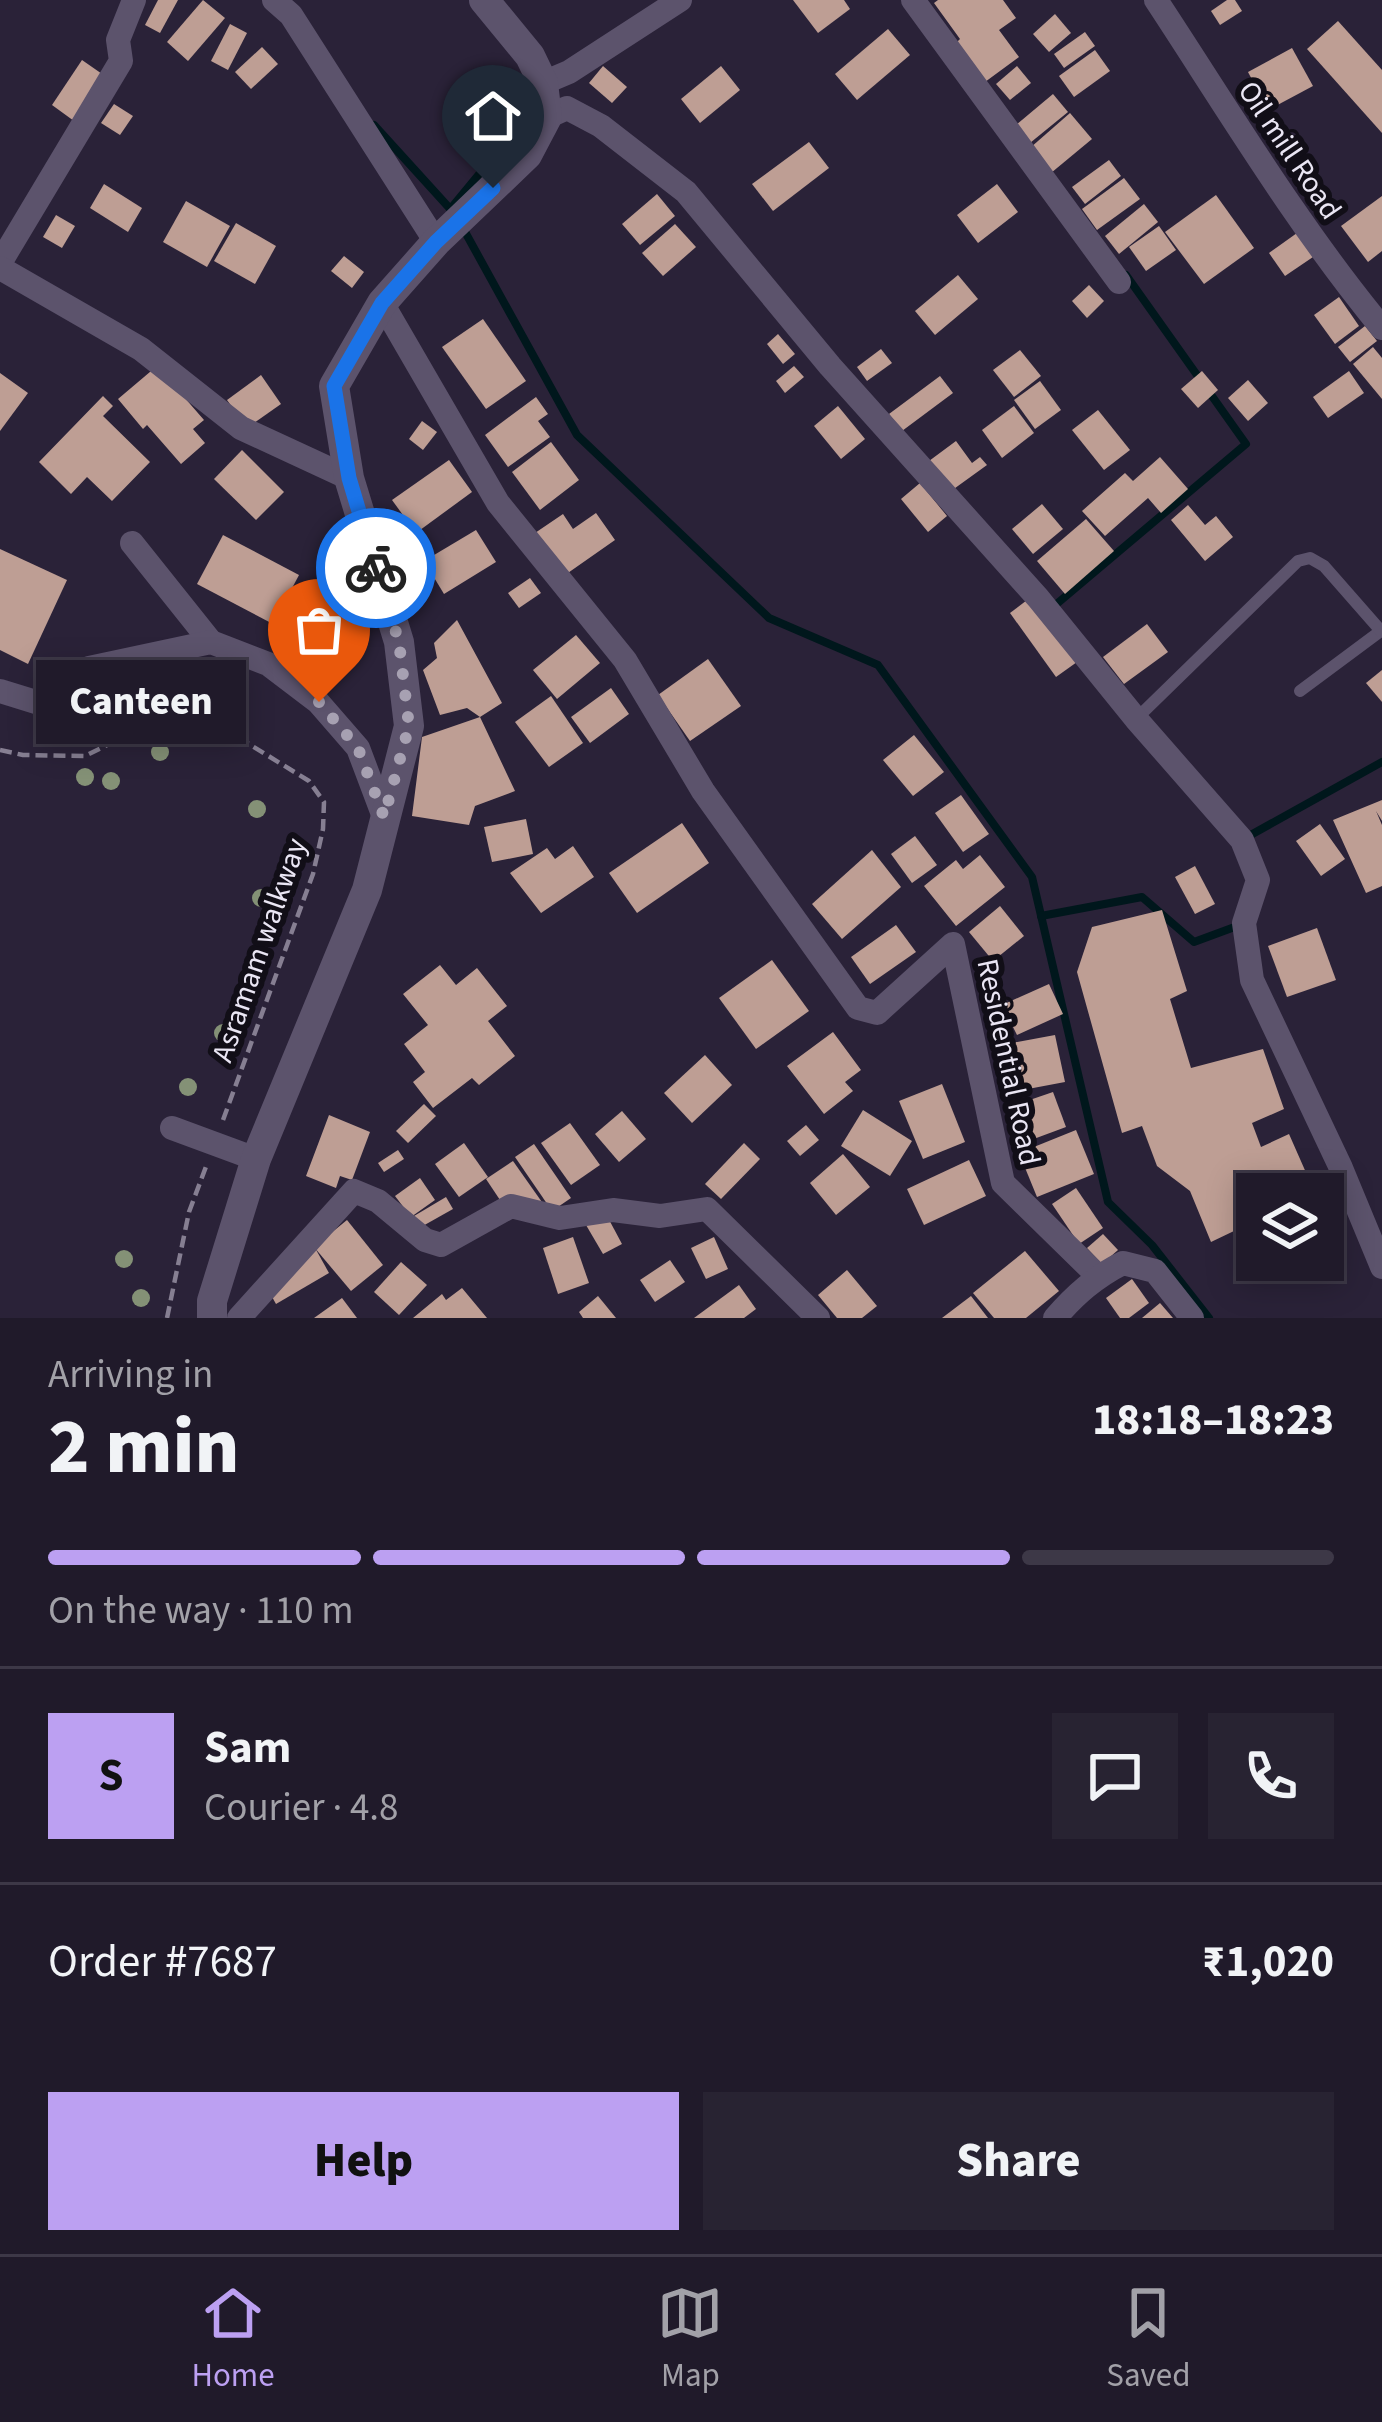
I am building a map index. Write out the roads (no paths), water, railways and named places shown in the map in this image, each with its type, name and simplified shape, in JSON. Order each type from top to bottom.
[{"type":"street","points":[[134,0],[118,40],[121,61],[0,266],[141,349],[241,428],[349,478]]},
{"type":"street","points":[[274,0],[291,15],[436,242]]},
{"type":"street","points":[[212,1318],[212,1301],[256,1159],[367,890],[409,726],[399,642],[349,478],[334,386],[382,303],[436,242],[527,155],[547,117],[543,83],[530,56],[484,0]]},
{"type":"street","points":[[543,83],[680,0]]},
{"type":"street","points":[[913,0],[1119,282]]},
{"type":"street","name":"Oil mill Road","points":[[1156,0],[1244,139],[1382,328]]},
{"type":"street","points":[[547,117],[567,108],[601,126],[686,192],[1242,840],[1258,880],[1244,923],[1252,980],[1376,1234],[1382,1267]]},
{"type":"street","name":"Residential Road","points":[[382,303],[497,503],[625,659],[703,791],[858,1008],[877,1013],[953,944],[1003,1184],[1098,1276]]},
{"type":"street","points":[[132,543],[211,642],[268,664],[319,702],[358,748],[384,817]]},
{"type":"street","points":[[0,692],[39,703],[89,668],[211,642]]},
{"type":"street","points":[[172,1128],[256,1159]]},
{"type":"street","points":[[239,1318],[354,1191],[378,1201],[425,1240],[441,1245],[511,1206],[560,1218],[614,1210],[660,1216],[707,1209],[818,1318]]},
{"type":"street","points":[[1055,1318],[1098,1276],[1123,1263],[1155,1271],[1192,1318]]},
{"type":"lane","points":[[1136,719],[1298,561],[1310,558],[1324,566],[1381,631],[1300,691]]},
{"type":"waterway","points":[[452,207],[528,115],[533,100]]},
{"type":"waterway","points":[[374,125],[453,212]]},
{"type":"waterway","points":[[464,230],[577,435],[769,618],[878,665],[1032,877],[1108,1202],[1152,1245],[1209,1318]]},
{"type":"waterway","points":[[1053,607],[1246,444],[1126,275]]},
{"type":"waterway","points":[[1247,837],[1382,762]]},
{"type":"waterway","points":[[1041,916],[1142,897],[1194,942],[1240,925]]},
{"type":"place","name":"Canteen","points":[[319,702]]}]
